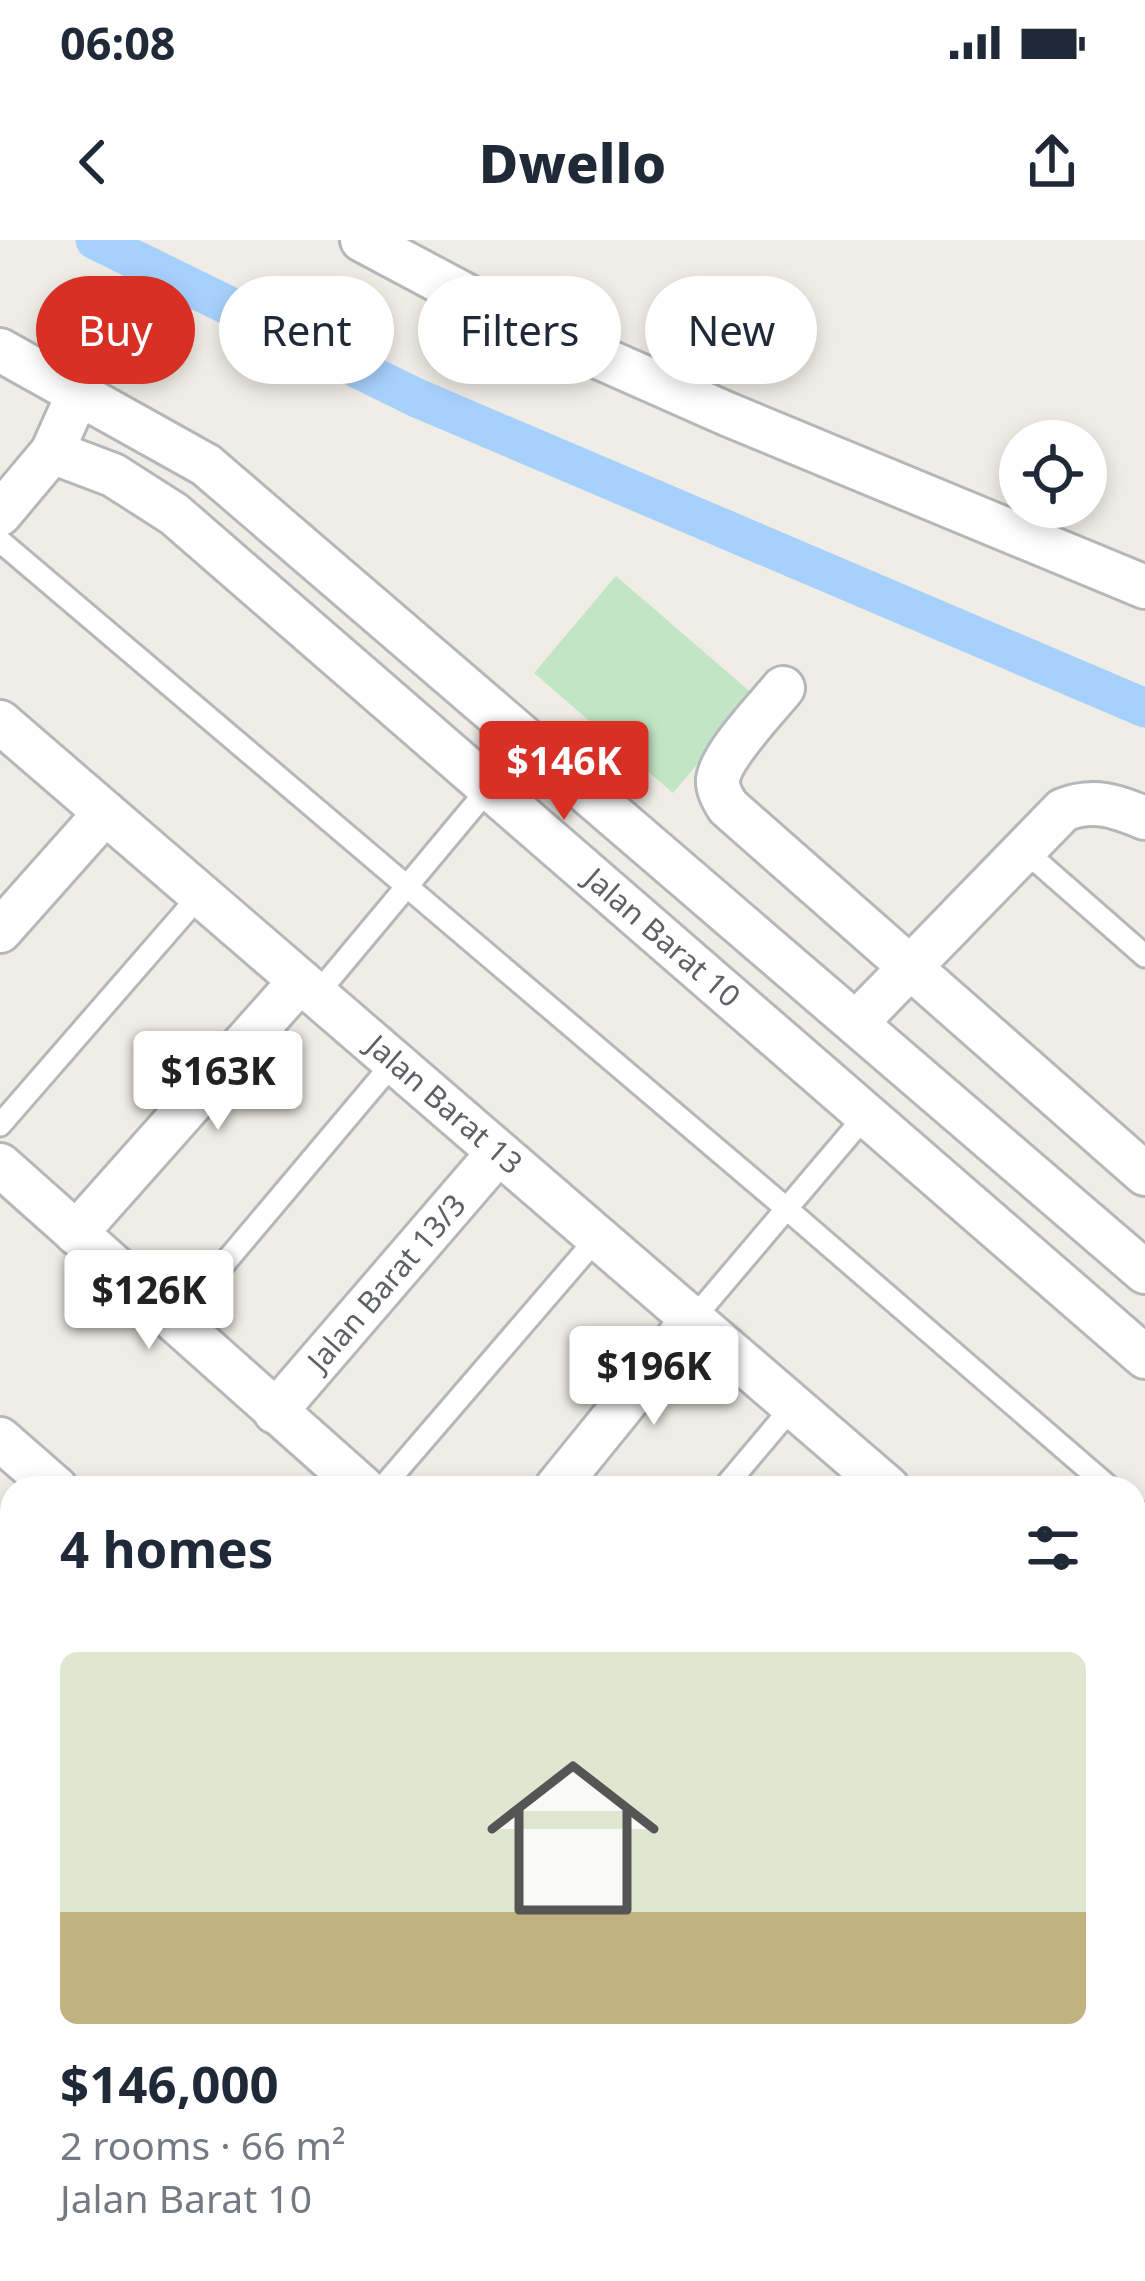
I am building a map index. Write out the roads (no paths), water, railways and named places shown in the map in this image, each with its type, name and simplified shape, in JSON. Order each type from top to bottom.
[{"type":"street","points":[[362,240],[501,314],[1145,587]]},
{"type":"street","points":[[0,350],[206,465],[1145,1272]]},
{"type":"street","points":[[0,514],[52,452],[78,394]]},
{"type":"street","name":"Jalan Barat 10","points":[[52,452],[113,475],[174,514],[1145,1357]]},
{"type":"street","points":[[783,688],[725,762],[718,778],[719,792],[745,825],[1145,1174]]},
{"type":"street","name":"Jalan Barat 13","points":[[1,725],[874,1476]]},
{"type":"street","points":[[856,1023],[1063,810],[1082,802],[1110,804],[1145,818]]},
{"type":"street","points":[[0,931],[105,813]]},
{"type":"street","points":[[76,1233],[308,988]]},
{"type":"street","name":"Jalan Barat 13/3","points":[[275,1412],[498,1153]]},
{"type":"street","points":[[0,1166],[349,1476]]},
{"type":"street","points":[[566,1476],[693,1319]]},
{"type":"street","points":[[0,1438],[43,1476]]},
{"type":"lane","points":[[0,541],[788,1209],[1095,1476]]},
{"type":"lane","points":[[308,988],[407,886],[489,788]]},
{"type":"lane","points":[[1024,850],[1145,956]]},
{"type":"lane","points":[[0,1125],[200,895]]},
{"type":"lane","points":[[175,1322],[394,1062]]},
{"type":"lane","points":[[693,1319],[866,1115]]},
{"type":"lane","points":[[392,1476],[598,1237]]},
{"type":"lane","points":[[734,1476],[793,1406]]},
{"type":"waterway","points":[[95,240],[417,398],[1145,708]]}]
